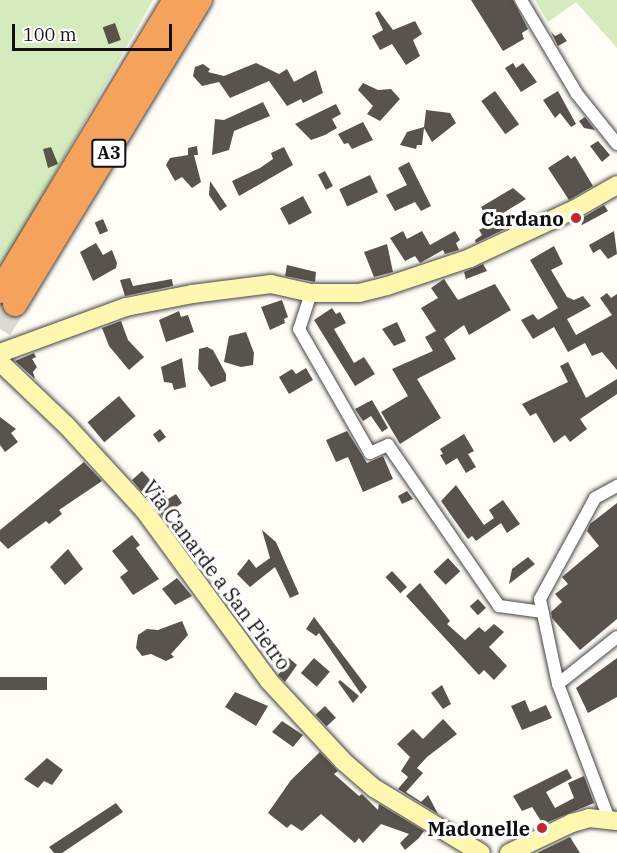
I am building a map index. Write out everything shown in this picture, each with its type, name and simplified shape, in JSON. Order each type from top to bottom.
[{"type":"highway","name":"A3","points":[[8,298],[175,0]]},
{"type":"highway","name":"A3","points":[[8,298],[200,0]]},
{"type":"street","points":[[521,0],[547,48],[612,128],[617,144]]},
{"type":"street","points":[[0,353],[126,307],[271,285],[311,293],[359,293],[470,258],[565,214],[617,185]]},
{"type":"street","points":[[311,293],[299,329],[370,453],[388,445],[499,606],[543,612]]},
{"type":"street","name":"Via Canarde a San Pietro","points":[[0,362],[67,426],[144,510],[269,681],[343,761],[374,788],[480,853]]},
{"type":"street","points":[[509,853],[572,823],[589,818],[613,820],[558,684],[540,599],[595,498],[617,486]]},
{"type":"street","points":[[558,684],[617,637]]},
{"type":"green space","points":[[0,0],[153,0],[0,271]]},
{"type":"green space","points":[[535,0],[617,0],[617,48],[576,2],[548,22]]},
{"type":"building","points":[[471,0],[513,0],[528,29],[522,33],[524,39],[503,51]]},
{"type":"building","points":[[379,11],[393,30],[415,21],[422,34],[413,40],[420,56],[406,65],[392,44],[380,50],[372,36],[383,30],[375,13]]},
{"type":"building","points":[[115,23],[121,40],[109,44],[103,27]]},
{"type":"building","points":[[551,32],[555,36],[561,33],[567,41],[558,46]]},
{"type":"building","points":[[256,63],[279,74],[287,69],[294,82],[316,70],[323,93],[303,103],[301,99],[287,106],[269,81],[230,98],[219,82],[202,86],[193,76],[195,67],[203,64],[210,69],[208,72],[224,76]]},
{"type":"building","points":[[513,63],[516,68],[523,63],[537,82],[521,92],[505,68]]},
{"type":"building","points":[[363,83],[378,90],[391,89],[400,99],[380,121],[367,114],[373,106],[358,90]]},
{"type":"building","points":[[495,91],[519,124],[505,134],[481,101]]},
{"type":"building","points":[[558,91],[576,124],[571,127],[560,113],[555,118],[543,100]]},
{"type":"building","points":[[263,102],[270,116],[234,131],[229,150],[212,155],[215,119],[224,120]]},
{"type":"building","points":[[336,104],[341,114],[332,119],[337,128],[325,135],[311,140],[295,124]]},
{"type":"building","points":[[426,110],[450,113],[456,123],[432,142],[424,128],[422,145],[417,145],[416,149],[400,145],[407,132],[424,127]]},
{"type":"building","points":[[585,117],[595,130],[584,128],[579,121]]},
{"type":"building","points":[[363,122],[373,140],[352,149],[348,143],[344,144],[338,134]]},
{"type":"building","points":[[598,141],[610,155],[602,162],[590,146]]},
{"type":"building","points":[[197,146],[198,155],[194,155],[201,182],[192,188],[182,177],[175,181],[166,165],[170,158],[188,155],[188,148]]},
{"type":"building","points":[[51,147],[58,164],[48,168],[43,149]]},
{"type":"building","points":[[284,147],[293,165],[239,196],[232,181],[260,168],[273,159],[271,153]]},
{"type":"building","points":[[568,155],[571,159],[575,156],[593,186],[569,200],[548,168]]},
{"type":"building","points":[[409,162],[431,206],[421,211],[415,202],[395,211],[386,195],[407,185],[398,168]]},
{"type":"building","points":[[325,171],[333,186],[326,190],[318,175]]},
{"type":"building","points":[[370,175],[378,192],[347,207],[339,189]]},
{"type":"building","points":[[210,181],[227,206],[220,211],[209,195]]},
{"type":"building","points":[[513,188],[526,199],[500,215],[507,228],[476,243],[475,240],[482,235],[479,230],[490,224],[481,207]]},
{"type":"building","points":[[303,196],[312,213],[289,225],[280,208]]},
{"type":"building","points":[[604,205],[608,211],[582,225],[579,220]]},
{"type":"building","points":[[103,219],[108,231],[100,234],[95,223]]},
{"type":"building","points":[[403,231],[407,239],[422,231],[430,245],[455,231],[460,240],[456,243],[459,250],[445,254],[443,250],[420,263],[415,256],[405,261],[390,238]]},
{"type":"building","points":[[614,231],[617,254],[608,259],[600,249],[593,253],[589,245]]},
{"type":"building","points":[[96,243],[103,255],[112,250],[117,263],[116,268],[93,281],[80,252]]},
{"type":"building","points":[[387,244],[393,272],[374,277],[364,252]]},
{"type":"building","points":[[554,246],[563,264],[551,270],[567,297],[574,300],[583,296],[591,306],[567,319],[576,335],[612,315],[600,298],[607,293],[611,298],[617,294],[617,370],[602,352],[592,356],[585,343],[568,352],[554,327],[533,339],[521,320],[533,314],[538,320],[558,308],[530,260]]},
{"type":"building","points":[[483,264],[487,271],[466,279],[464,272]]},
{"type":"building","points":[[287,265],[316,272],[315,282],[285,276]]},
{"type":"building","points":[[130,278],[133,286],[172,279],[173,286],[125,296],[120,280]]},
{"type":"building","points":[[444,279],[458,300],[495,284],[511,310],[469,335],[464,325],[444,339],[456,359],[417,379],[441,418],[400,444],[381,412],[408,396],[392,369],[433,351],[425,337],[436,331],[421,308],[438,298],[431,288]]},
{"type":"building","points":[[282,300],[288,317],[284,319],[285,323],[270,330],[261,307]]},
{"type":"building","points":[[332,308],[336,314],[340,312],[346,323],[334,329],[354,363],[364,357],[375,374],[355,386],[314,320]]},
{"type":"building","points":[[179,311],[181,317],[188,315],[194,332],[166,342],[159,320]]},
{"type":"building","points":[[121,321],[128,340],[144,357],[129,370],[109,346],[102,328]]},
{"type":"building","points":[[397,322],[406,341],[394,346],[382,329]]},
{"type":"building","points":[[246,332],[254,353],[253,365],[241,367],[224,362],[229,336]]},
{"type":"building","points":[[207,347],[213,350],[226,374],[226,381],[211,387],[198,369],[199,349]]},
{"type":"building","points":[[34,353],[36,357],[32,359],[37,367],[33,372],[35,379],[15,361]]},
{"type":"building","points":[[182,358],[186,387],[174,390],[172,383],[164,382],[161,367]]},
{"type":"building","points":[[568,362],[586,398],[617,379],[617,394],[580,419],[587,429],[570,442],[565,435],[554,443],[536,413],[530,416],[522,404],[568,382],[560,366]]},
{"type":"building","points":[[306,368],[313,380],[289,394],[279,377],[292,369],[296,374]]},
{"type":"building","points":[[119,396],[136,416],[104,442],[88,422]]},
{"type":"building","points":[[372,400],[388,428],[382,432],[371,416],[363,421],[355,409]]},
{"type":"building","points":[[0,417],[16,429],[11,433],[18,442],[5,452],[0,445]]},
{"type":"building","points":[[160,429],[166,437],[159,442],[153,434]]},
{"type":"building","points":[[347,431],[367,463],[383,456],[393,479],[363,492],[348,457],[336,462],[326,440]]},
{"type":"building","points":[[464,434],[474,451],[468,454],[476,467],[466,473],[457,458],[446,465],[440,455],[443,454],[440,449]]},
{"type":"building","points":[[84,462],[102,481],[59,510],[62,514],[49,524],[46,521],[8,549],[0,541],[0,530]]},
{"type":"building","points":[[142,471],[168,499],[176,494],[182,503],[163,517],[132,480]]},
{"type":"building","points":[[456,485],[484,525],[494,518],[489,510],[503,500],[520,524],[507,533],[501,523],[476,541],[472,536],[468,539],[441,501]]},
{"type":"building","points":[[407,491],[413,499],[402,504],[398,496]]},
{"type":"building","points":[[617,503],[617,619],[580,650],[552,618],[551,612],[562,602],[555,594],[568,584],[562,577],[599,546],[587,531],[590,524]]},
{"type":"building","points":[[262,530],[276,542],[299,594],[290,598],[275,567],[250,587],[237,574],[249,559],[256,568],[270,558]]},
{"type":"building","points":[[132,535],[140,545],[136,548],[159,579],[133,595],[120,577],[128,571],[112,551]]},
{"type":"building","points":[[68,549],[83,569],[65,585],[50,567]]},
{"type":"building","points":[[528,557],[535,564],[509,584],[512,569]]},
{"type":"building","points":[[448,558],[460,571],[446,585],[433,572]]},
{"type":"building","points":[[392,571],[407,587],[400,593],[385,577]]},
{"type":"building","points":[[177,578],[192,596],[175,605],[162,589]]},
{"type":"building","points":[[420,583],[450,621],[447,624],[465,640],[479,627],[485,632],[494,624],[504,632],[489,647],[507,666],[494,680],[484,670],[479,675],[406,596]]},
{"type":"building","points":[[478,599],[486,608],[478,615],[470,606]]},
{"type":"building","points":[[314,617],[367,687],[361,694],[319,633],[316,636],[306,629]]},
{"type":"building","points":[[182,621],[188,635],[171,654],[174,657],[166,661],[151,654],[142,656],[136,648],[138,635],[147,629],[158,630]]},
{"type":"building","points":[[289,658],[297,665],[285,682],[278,675],[282,670],[279,667]]},
{"type":"building","points":[[314,658],[330,672],[317,687],[301,673]]},
{"type":"building","points":[[617,658],[617,697],[588,713],[576,688]]},
{"type":"building","points":[[0,677],[47,677],[47,690],[0,690]]},
{"type":"building","points":[[340,680],[359,696],[353,703],[338,682]]},
{"type":"building","points":[[442,685],[451,704],[443,709],[431,693]]},
{"type":"building","points":[[235,692],[268,706],[256,726],[225,707]]},
{"type":"building","points":[[525,700],[530,712],[546,705],[552,718],[522,730],[511,706]]},
{"type":"building","points":[[325,706],[336,718],[326,727],[315,715]]},
{"type":"building","points":[[443,719],[457,734],[427,757],[417,768],[423,773],[406,792],[421,802],[428,795],[438,814],[398,789],[408,777],[401,771],[410,757],[397,744],[413,729],[423,739]]},
{"type":"building","points":[[282,721],[303,735],[293,747],[272,732]]},
{"type":"building","points":[[320,752],[338,771],[334,774],[359,796],[362,794],[378,810],[379,804],[424,831],[419,838],[405,850],[400,843],[409,834],[381,824],[363,843],[359,838],[355,843],[321,814],[302,831],[291,824],[287,828],[268,813],[291,780]]},
{"type":"building","points":[[47,758],[63,770],[52,785],[44,781],[38,788],[24,779]]},
{"type":"building","points":[[567,769],[572,778],[546,792],[555,808],[574,798],[568,783],[584,776],[594,803],[543,824],[532,807],[522,811],[513,796]]},
{"type":"building","points":[[116,803],[123,812],[62,853],[54,853],[49,847]]},
{"type":"building","points":[[570,837],[580,853],[537,853]]},
{"type":"tunnel","points":[[0,329],[15,304]]},
{"type":"place","name":"Cardano","points":[[576,218]]},
{"type":"place","name":"Madonelle","points":[[542,828]]}]
